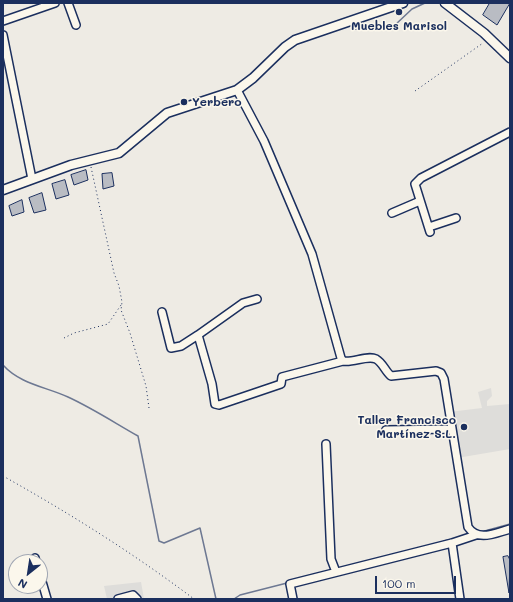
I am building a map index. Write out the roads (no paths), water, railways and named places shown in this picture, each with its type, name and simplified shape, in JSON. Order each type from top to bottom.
[{"type":"main road","points":[[3,190],[71,165],[110,156],[122,150],[161,117],[171,111],[237,90],[253,78],[281,50],[295,40],[403,3]]},
{"type":"main road","points":[[445,3],[490,38],[510,58]]},
{"type":"street","points":[[3,21],[33,7],[55,3]]},
{"type":"street","points":[[68,3],[76,25]]},
{"type":"street","points":[[3,35],[6,58],[32,179]]},
{"type":"street","points":[[237,90],[264,141],[312,254],[338,352],[343,361]]},
{"type":"street","points":[[456,218],[430,230],[414,184],[420,178],[510,132]]},
{"type":"street","points":[[392,213],[420,201]]},
{"type":"street","points":[[162,312],[171,348],[181,346],[243,304],[257,300]]},
{"type":"street","points":[[198,335],[212,384],[215,404],[219,405],[281,384],[282,377],[343,361],[350,362],[371,358],[377,359],[391,376],[436,371],[441,373],[444,379],[468,527],[472,534],[481,537],[510,529]]},
{"type":"street","points":[[386,430],[452,429]]},
{"type":"street","points":[[326,444],[331,559],[336,572]]},
{"type":"street","points":[[293,599],[290,584],[452,543],[476,535]]},
{"type":"street","points":[[452,543],[460,599]]},
{"type":"street","points":[[118,599],[133,595],[137,599]]},
{"type":"waterway","points":[[352,29],[383,29],[395,25],[412,9],[425,3]]},
{"type":"waterway","points":[[3,365],[17,377],[77,401],[138,436],[159,541],[164,543],[200,528],[216,599]]},
{"type":"waterway","points":[[481,532],[510,524]]},
{"type":"waterway","points":[[444,541],[452,539]]},
{"type":"waterway","points":[[234,599],[240,595],[287,583]]},
{"type":"place","name":"Muebles Marisol","points":[[399,12]]},
{"type":"place","name":"Yerbero","points":[[184,102]]},
{"type":"place","name":"Taller Francisco Martínez S.L.","points":[[464,427]]}]
